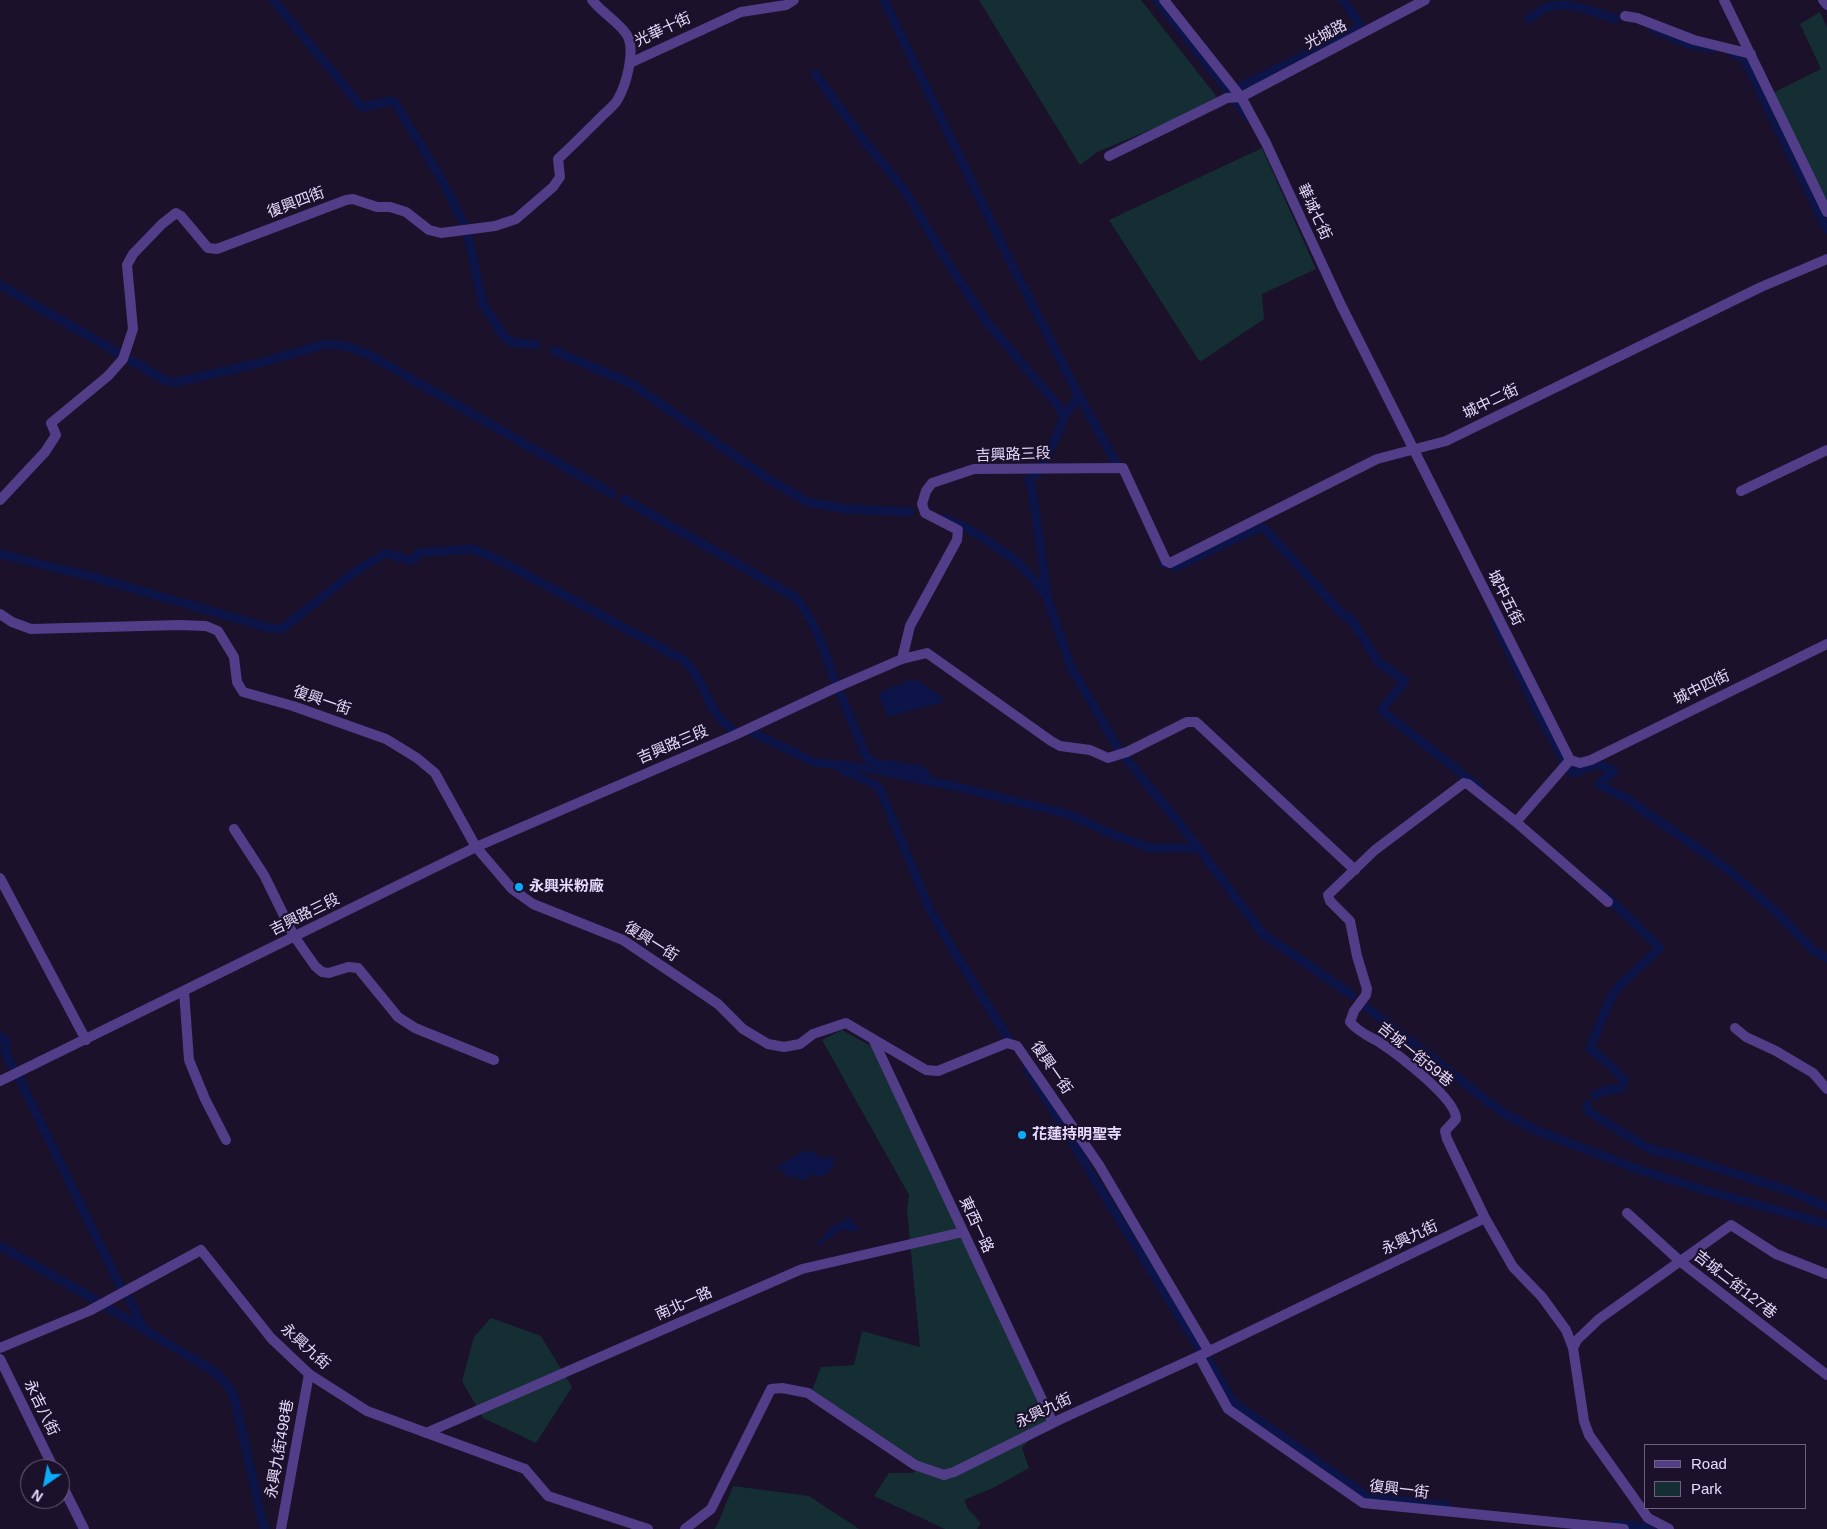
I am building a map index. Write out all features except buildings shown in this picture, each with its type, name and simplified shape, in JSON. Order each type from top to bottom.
[{"type":"street","name":"復興四街","points":[[0,500],[45,452],[56,435],[51,423],[108,376],[123,359],[133,329],[127,265],[133,254],[162,224],[176,213],[181,216],[208,248],[216,249],[353,199],[377,207],[390,207],[406,212],[429,230],[441,233],[494,226],[516,219],[553,187],[560,176],[558,159],[618,100],[624,86],[630,63],[631,46],[628,36],[619,24],[600,11],[592,0]]},
{"type":"street","name":"光華十街","points":[[630,63],[741,12],[786,6],[794,0]]},
{"type":"street","name":"華城七街","points":[[1164,0],[1241,97],[1266,143],[1341,306],[1414,450]]},
{"type":"street","name":"光城路","points":[[1109,156],[1227,98],[1241,97],[1425,0]]},
{"type":"street","points":[[1724,0],[1827,212]]},
{"type":"street","points":[[1823,0],[1827,6]]},
{"type":"street","points":[[1625,16],[1637,18],[1694,40],[1751,54]]},
{"type":"street","name":"城中二街","points":[[1166,561],[1170,563],[1377,459],[1446,441],[1761,288],[1827,259]]},
{"type":"street","name":"城中五街","points":[[1414,450],[1570,760]]},
{"type":"street","points":[[1741,491],[1827,450]]},
{"type":"street","name":"吉興路三段","points":[[0,1081],[476,847],[735,735],[834,688],[902,659],[910,626],[957,540],[958,530],[925,514],[922,504],[926,491],[932,482],[974,469],[1123,468],[1166,561]]},
{"type":"street","name":"復興一街","points":[[0,614],[12,622],[31,628],[179,625],[206,626],[218,632],[234,657],[237,682],[243,692],[293,706],[386,739],[417,758],[435,774],[476,847],[512,888],[534,904],[623,940],[694,986],[718,1004],[743,1029],[768,1044],[784,1047],[800,1044],[813,1034],[846,1023],[926,1070],[938,1071],[1007,1043],[1017,1046],[1099,1165],[1204,1353],[1228,1409],[1363,1503],[1624,1529]]},
{"type":"street","name":"城中四街","points":[[1570,760],[1580,763],[1591,760],[1827,644]]},
{"type":"street","points":[[902,659],[927,653],[1051,741],[1060,746],[1090,750],[1108,758],[1127,752],[1186,722],[1196,722],[1355,870]]},
{"type":"street","points":[[1570,760],[1516,822],[1608,902]]},
{"type":"street","name":"吉城一街59巷","points":[[1516,822],[1468,784],[1464,783],[1375,850],[1328,895],[1330,900],[1350,920],[1366,989],[1366,995],[1354,1011],[1350,1022],[1356,1029],[1379,1042],[1440,1091],[1456,1113],[1456,1119],[1445,1130],[1447,1139],[1485,1218],[1513,1267],[1561,1321],[1573,1348],[1584,1420],[1589,1435],[1648,1518],[1669,1529]]},
{"type":"street","points":[[234,829],[264,876],[294,936],[315,966],[322,972],[329,973],[348,967],[358,968],[398,1017],[415,1028],[494,1060]]},
{"type":"street","points":[[0,878],[86,1040]]},
{"type":"street","points":[[184,991],[189,1060],[226,1140]]},
{"type":"street","points":[[1735,1028],[1746,1038],[1776,1051],[1813,1073],[1827,1089]]},
{"type":"street","name":"東西一路","points":[[873,1039],[1053,1423]]},
{"type":"street","name":"吉城二街127巷","points":[[1627,1213],[1681,1262],[1827,1375]]},
{"type":"street","name":"永興九街","points":[[685,1529],[712,1509],[771,1389],[782,1388],[808,1393],[915,1466],[944,1475],[954,1472],[1485,1218]]},
{"type":"street","points":[[1573,1348],[1577,1340],[1598,1319],[1731,1225],[1776,1254],[1827,1274]]},
{"type":"street","name":"南北一路","points":[[426,1433],[802,1269],[964,1232]]},
{"type":"street","name":"永興九街","points":[[0,1348],[89,1311],[201,1250],[271,1338],[309,1374],[367,1411],[525,1469],[548,1496],[648,1529]]},
{"type":"street","name":"永吉八街","points":[[0,1359],[49,1459]]},
{"type":"street","name":"永興九街498巷","points":[[281,1529],[309,1374]]},
{"type":"street","points":[[70,1501],[84,1529]]},
{"type":"green space","points":[[979,0],[1141,0],[1220,101],[1097,152],[1080,165]]},
{"type":"green space","points":[[1820,12],[1827,27],[1827,200],[1773,93],[1821,69],[1800,24]]},
{"type":"green space","points":[[1262,148],[1316,269],[1262,294],[1264,319],[1200,362],[1109,220]]},
{"type":"green space","points":[[842,1030],[878,1050],[1048,1421],[1022,1448],[1029,1468],[995,1487],[964,1500],[968,1509],[981,1523],[977,1529],[945,1529],[874,1496],[889,1473],[913,1473],[917,1469],[811,1393],[821,1367],[854,1365],[862,1331],[920,1347],[907,1210],[909,1195],[822,1040]]},
{"type":"green space","points":[[491,1318],[541,1336],[572,1387],[536,1443],[483,1418],[462,1381],[474,1337]]},
{"type":"green space","points":[[733,1486],[809,1496],[859,1529],[714,1529],[717,1526]]},
{"type":"shaded area","points":[[909,680],[917,680],[940,696],[943,702],[888,717],[879,693]]},
{"type":"shaded area","points":[[804,1151],[814,1152],[820,1158],[830,1157],[834,1159],[834,1165],[823,1176],[810,1174],[805,1180],[796,1178],[796,1174],[792,1179],[789,1178],[782,1170],[774,1169]]},
{"type":"shaded area","points":[[846,1218],[851,1218],[854,1225],[859,1226],[859,1229],[853,1232],[842,1229],[818,1246],[817,1243],[835,1224],[839,1224]]},
{"type":"waterway","points":[[273,0],[360,105],[363,107],[391,101],[396,104],[442,180],[466,228]]},
{"type":"waterway","points":[[884,0],[1008,257],[1079,396],[1115,461]]},
{"type":"waterway","points":[[1157,0],[1228,91]]},
{"type":"waterway","points":[[1242,86],[1360,28],[1360,25],[1343,0]]},
{"type":"waterway","points":[[1529,19],[1544,9],[1563,5],[1590,10],[1616,19]]},
{"type":"waterway","points":[[1654,29],[1688,44],[1713,49]]},
{"type":"waterway","points":[[1733,54],[1743,57],[1746,62],[1827,229]]},
{"type":"waterway","points":[[815,74],[862,138],[905,191],[986,321],[1060,408],[1063,418],[1061,427],[1043,464]]},
{"type":"waterway","points":[[1235,99],[1248,117]]},
{"type":"waterway","points":[[468,236],[483,305],[503,335],[511,342],[536,345]]},
{"type":"waterway","points":[[0,285],[120,354]]},
{"type":"waterway","points":[[127,358],[166,381],[177,382],[256,364],[326,344],[346,346],[368,354],[612,494]]},
{"type":"waterway","points":[[555,351],[632,384],[767,478],[807,502],[847,509],[910,512]]},
{"type":"waterway","points":[[1063,418],[1079,396]]},
{"type":"waterway","points":[[1038,473],[1029,480],[1032,489],[1047,594]]},
{"type":"waterway","points":[[624,499],[795,597],[809,616],[836,684]]},
{"type":"waterway","points":[[945,519],[965,527],[983,538],[1014,559],[1033,578],[1047,597],[1071,667],[1119,750]]},
{"type":"waterway","points":[[1163,563],[1176,567],[1258,528],[1265,529],[1343,615],[1352,620],[1378,662],[1405,681],[1382,711],[1479,787]]},
{"type":"waterway","points":[[0,554],[93,577],[266,627],[279,629],[353,573],[386,553],[409,560],[414,559],[418,553],[473,549],[499,560],[684,660],[697,677],[716,713],[732,729]]},
{"type":"waterway","points":[[1495,621],[1539,715],[1564,760]]},
{"type":"waterway","points":[[840,693],[867,758],[875,763],[921,770],[925,773],[927,780]]},
{"type":"waterway","points":[[754,733],[814,762],[878,770],[1068,814],[1117,836],[1150,848],[1198,848]]},
{"type":"waterway","points":[[1126,759],[1181,825],[1263,934],[1352,995]]},
{"type":"waterway","points":[[1569,768],[1573,773],[1597,764],[1613,770],[1614,772],[1600,782],[1601,786],[1626,798],[1730,871],[1774,910],[1814,951],[1827,958]]},
{"type":"waterway","points":[[841,769],[880,789],[929,908],[1008,1038]]},
{"type":"waterway","points":[[1592,1043],[1611,997],[1619,986],[1660,948],[1604,894]]},
{"type":"waterway","points":[[1361,1003],[1503,1113],[1540,1132],[1640,1170],[1827,1224]]},
{"type":"waterway","points":[[0,1036],[5,1041],[5,1051],[13,1068]]},
{"type":"waterway","points":[[1590,1049],[1608,1063],[1624,1080],[1620,1089],[1606,1090],[1595,1095]]},
{"type":"waterway","points":[[1027,1068],[1087,1166]]},
{"type":"waterway","points":[[20,1080],[120,1286]]},
{"type":"waterway","points":[[1587,1105],[1588,1111],[1649,1149],[1679,1156],[1787,1190],[1827,1207]]},
{"type":"waterway","points":[[1090,1172],[1201,1351]]},
{"type":"waterway","points":[[0,1246],[96,1300]]},
{"type":"waterway","points":[[127,1295],[145,1330]]},
{"type":"waterway","points":[[105,1306],[212,1370],[225,1382],[234,1396],[264,1529]]},
{"type":"waterway","points":[[1207,1358],[1234,1403],[1368,1497],[1448,1506]]},
{"type":"waterway","points":[[1615,1524],[1664,1529]]},
{"type":"place","name":"永興米粉廠","points":[[519,887]]},
{"type":"place","name":"花蓮持明聖寺","points":[[1022,1135]]}]
